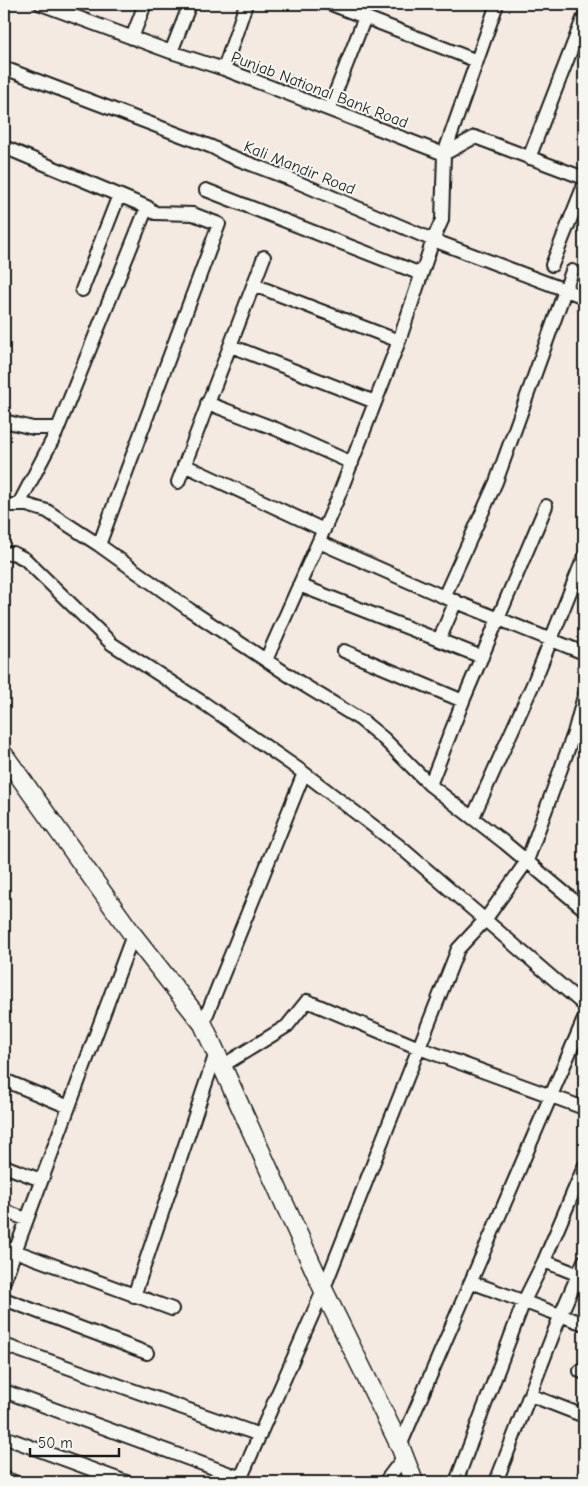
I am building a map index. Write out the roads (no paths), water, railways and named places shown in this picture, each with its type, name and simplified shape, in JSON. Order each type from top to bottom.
[{"type":"street","name":"Punjab National Bank Road","points":[[41,4],[171,52],[224,69],[444,154]]},
{"type":"street","points":[[132,38],[145,4]]},
{"type":"street","points":[[171,52],[190,4]]},
{"type":"street","points":[[224,69],[246,4]]},
{"type":"street","points":[[331,4],[477,61]]},
{"type":"street","points":[[266,660],[352,463],[399,341],[433,240],[442,220],[444,154],[497,4]]},
{"type":"street","points":[[329,109],[365,17]]},
{"type":"street","points":[[529,158],[583,19]]},
{"type":"street","name":"Kali Mandir Road","points":[[4,68],[212,147],[227,155],[290,179],[433,240],[584,297]]},
{"type":"street","points":[[444,154],[475,137],[584,178]]},
{"type":"street","points":[[4,147],[147,207],[155,213],[193,214],[219,224],[99,545]]},
{"type":"street","points":[[552,265],[584,185]]},
{"type":"street","points":[[206,190],[421,274]]},
{"type":"street","points":[[82,290],[119,195]]},
{"type":"street","points":[[19,504],[48,453],[147,207]]},
{"type":"street","points":[[178,482],[264,258]]},
{"type":"street","points":[[439,640],[450,599],[496,482],[572,271]]},
{"type":"street","points":[[254,285],[399,341]]},
{"type":"street","points":[[231,346],[375,402]]},
{"type":"street","points":[[207,403],[276,429],[352,463]]},
{"type":"street","points":[[4,421],[33,428],[58,428]]},
{"type":"street","points":[[184,465],[321,536],[450,599],[584,653]]},
{"type":"street","points":[[4,505],[19,504],[47,512],[99,545],[190,610],[361,720],[430,785],[473,817],[584,909]]},
{"type":"street","points":[[430,785],[463,701],[546,506]]},
{"type":"street","points":[[4,554],[13,553],[25,559],[112,644],[181,688],[304,773],[398,845],[584,1005]]},
{"type":"street","points":[[473,817],[534,682],[549,640],[584,557]]},
{"type":"street","points":[[300,585],[482,657]]},
{"type":"street","points":[[344,651],[463,701]]},
{"type":"street","points":[[4,1391],[240,1480],[323,1289],[458,949],[485,920],[527,861],[579,735],[584,696]]},
{"type":"street","points":[[4,755],[133,934],[203,1024],[323,1289],[402,1451],[414,1482]]},
{"type":"street","points":[[203,1024],[304,773]]},
{"type":"street","points":[[4,1280],[9,1249],[26,1220],[133,934]]},
{"type":"street","points":[[134,1296],[219,1059],[287,1026],[307,1001],[419,1048],[584,1108]]},
{"type":"street","points":[[385,1482],[402,1451],[471,1282],[584,1019]]},
{"type":"street","points":[[4,1080],[68,1107]]},
{"type":"street","points":[[4,1166],[41,1180]]},
{"type":"street","points":[[456,1482],[524,1301],[544,1261],[584,1167]]},
{"type":"street","points":[[4,1211],[26,1220]]},
{"type":"street","points":[[9,1249],[172,1310]]},
{"type":"street","points":[[544,1261],[581,1275]]},
{"type":"street","points":[[496,1482],[561,1314],[581,1275],[584,1261]]},
{"type":"street","points":[[471,1282],[584,1324]]},
{"type":"street","points":[[4,1299],[147,1353]]},
{"type":"street","points":[[4,1345],[260,1435]]},
{"type":"street","points":[[530,1395],[584,1416]]},
{"type":"street","points":[[4,1437],[126,1482]]},
{"type":"street","points":[[582,1482],[584,1476]]},
{"type":"street","points":[[4,1478],[14,1482]]}]
